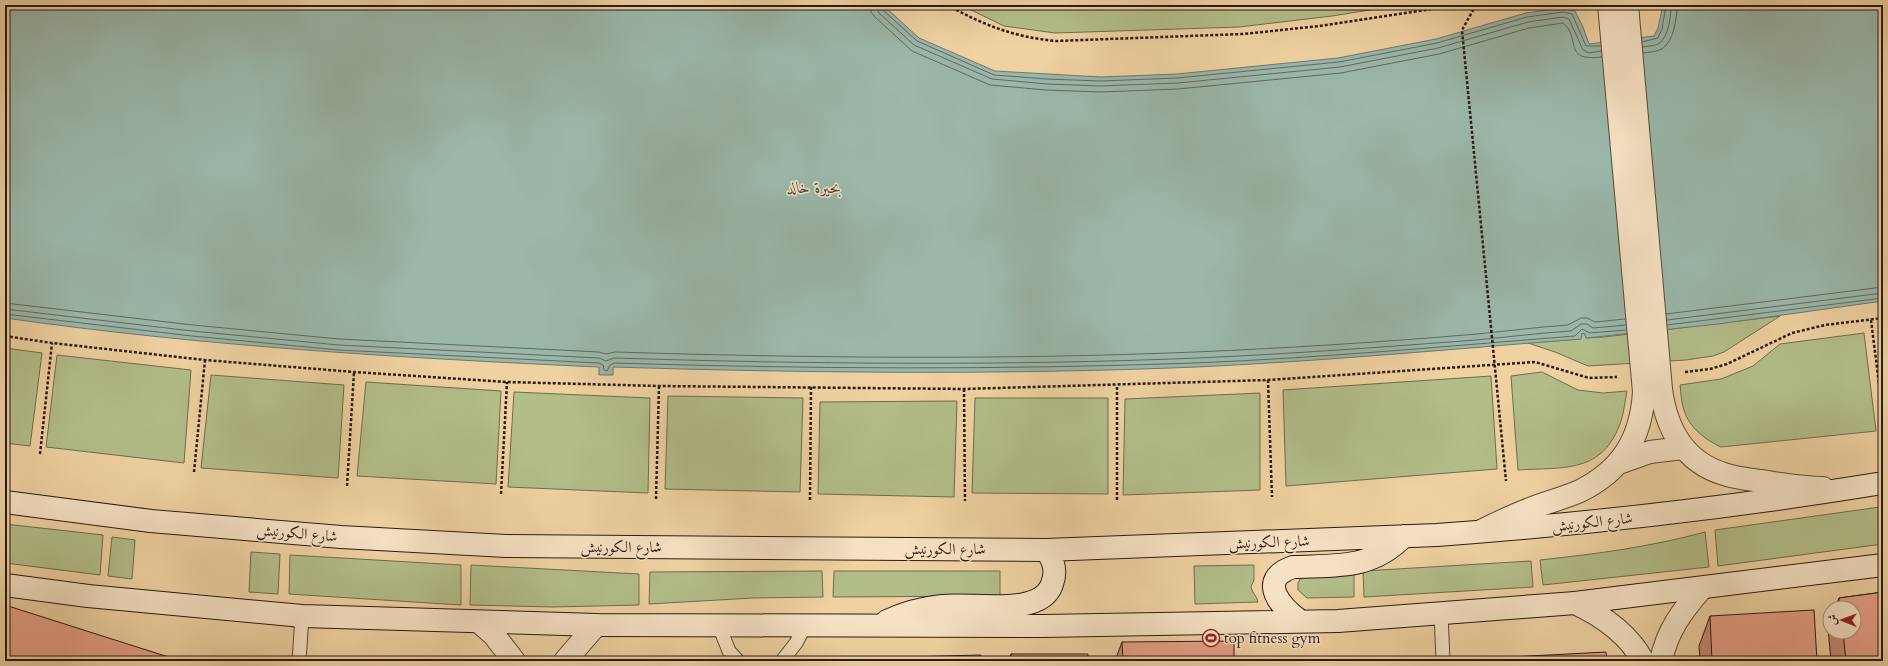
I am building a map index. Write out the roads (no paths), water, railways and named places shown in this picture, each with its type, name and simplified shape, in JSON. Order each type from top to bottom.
[{"type":"main road","points":[[1609,5],[1651,373],[1668,420],[1683,448],[1709,468],[1724,474],[1778,484],[1815,488],[1853,488]]},
{"type":"main road","points":[[1479,532],[1525,510],[1579,491],[1594,483],[1619,463],[1630,447],[1638,430],[1643,411],[1644,392],[1651,373],[1628,5]]},
{"type":"main road","points":[[1619,463],[1650,452],[1683,448]]},
{"type":"main road","name":"شارع الكورنيش","points":[[5,502],[152,521],[341,537],[506,546],[1046,550],[1479,532],[1666,514],[1883,483]]},
{"type":"main road","points":[[1300,621],[1286,611],[1275,594],[1274,586],[1277,577],[1284,570],[1293,567],[1356,563],[1369,560],[1394,546],[1404,536]]},
{"type":"main road","points":[[875,626],[896,617],[919,610],[944,606],[1016,606],[1037,601],[1045,595],[1051,587],[1054,578],[1055,568],[1052,558],[1046,550]]},
{"type":"main road","points":[[8,586],[154,603],[302,616],[596,625],[1105,626],[1338,621],[1575,603],[1883,565]]},
{"type":"main road","points":[[1661,661],[1668,636],[1688,604],[1702,588]]},
{"type":"main road","points":[[1575,603],[1595,612],[1614,625],[1629,641],[1643,661]]},
{"type":"main road","points":[[479,622],[494,635],[514,661]]},
{"type":"main road","points":[[565,661],[596,625]]},
{"type":"lane","points":[[1441,613],[1443,661]]},
{"type":"lane","points":[[299,661],[302,616]]},
{"type":"lane","points":[[719,626],[729,651],[738,661]]},
{"type":"lane","points":[[782,661],[796,643],[805,626]]},
{"type":"water","name":"بحيرة خالد","points":[[5,5],[883,5],[919,38],[995,71],[1101,77],[1177,74],[1338,58],[1436,39],[1526,13],[1562,8],[1575,11],[1589,44],[1654,36],[1658,28],[1663,5],[1883,5],[1883,301],[1718,324],[1586,338],[1585,334],[1582,333],[1581,339],[1293,362],[1124,370],[978,372],[759,371],[613,367],[613,375],[599,375],[599,367],[301,350],[79,328],[5,318]]},
{"type":"place","name":"top fitness gym","points":[[1211,638]]}]
